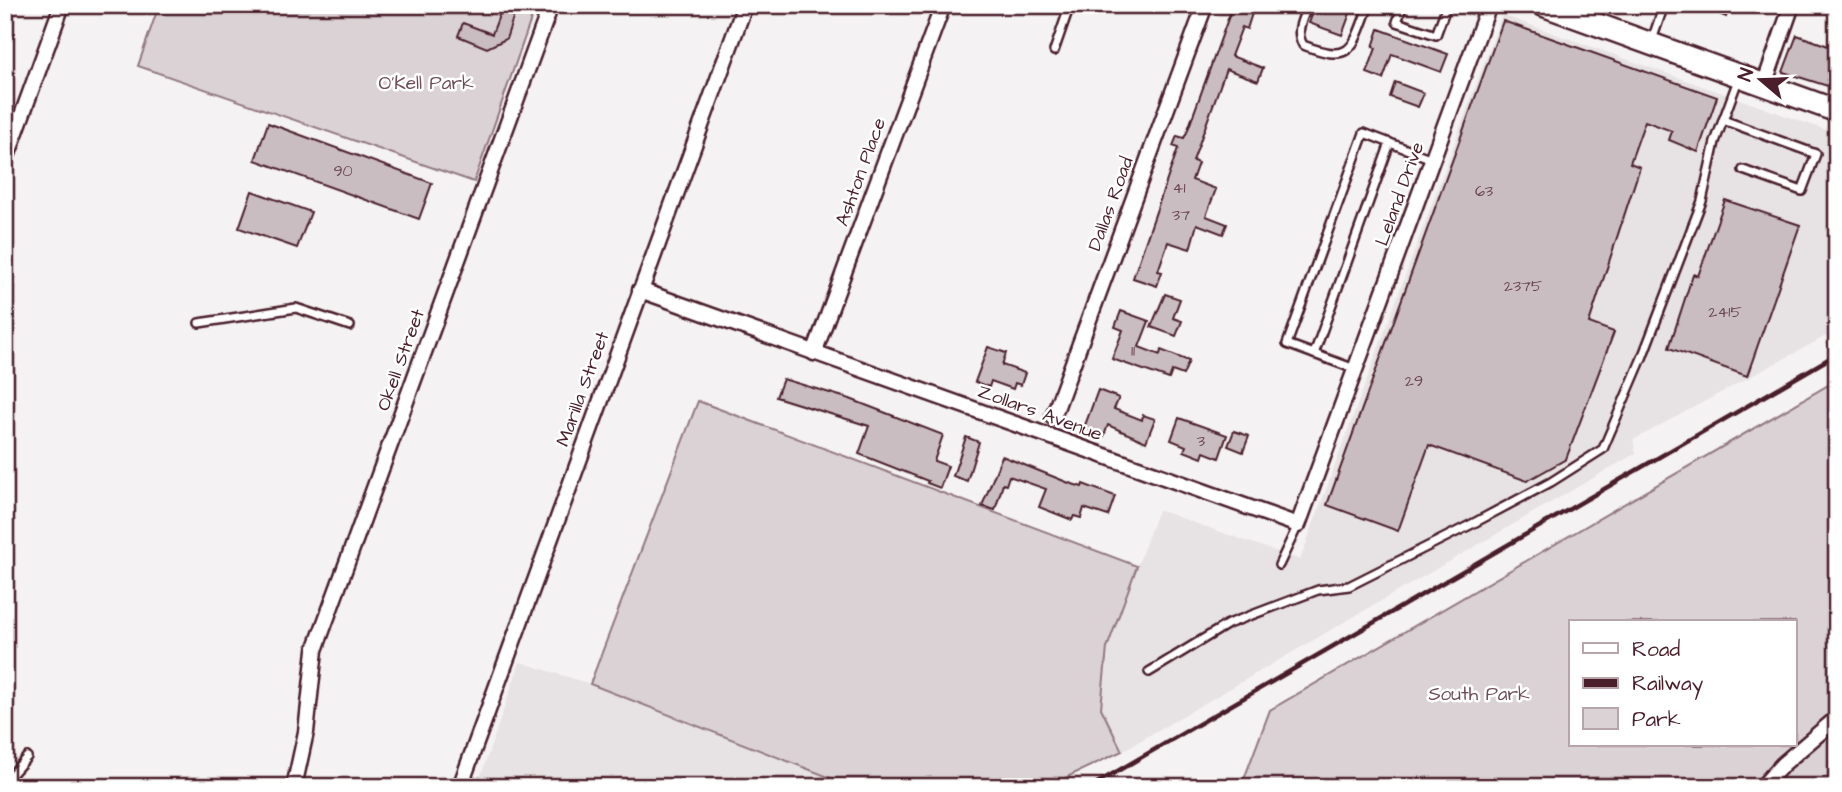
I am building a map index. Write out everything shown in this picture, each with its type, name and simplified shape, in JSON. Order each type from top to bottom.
[{"type":"main road","points":[[1543,5],[1837,111]]},
{"type":"street","points":[[5,162],[62,5]]},
{"type":"street","name":"Okell Street","points":[[295,787],[306,732],[315,650],[551,5]]},
{"type":"street","name":"Marilla Street","points":[[460,787],[745,5]]},
{"type":"street","name":"Ashton Place","points":[[814,353],[943,5]]},
{"type":"street","name":"Dallas Road","points":[[1053,417],[1205,5]]},
{"type":"street","name":"Leland Drive","points":[[1298,526],[1489,5]]},
{"type":"street","points":[[1764,85],[1792,5]]},
{"type":"street","name":"Zollars Avenue","points":[[640,290],[1298,526]]},
{"type":"street","points":[[1762,787],[1783,764],[1837,718]]},
{"type":"lane","points":[[1054,51],[1070,5]]},
{"type":"lane","points":[[1308,5],[1299,26],[1298,37],[1303,45],[1325,54],[1338,55],[1349,49],[1368,5]]},
{"type":"lane","points":[[1403,5],[1397,22],[1436,35],[1447,5]]},
{"type":"lane","points":[[1650,44],[1664,5]]},
{"type":"lane","points":[[1149,671],[1228,624],[1318,590],[1349,586],[1551,482],[1603,449],[1642,358],[1702,201],[1715,142],[1740,76]]},
{"type":"lane","points":[[1723,120],[1816,153],[1802,191],[1743,170]]},
{"type":"lane","points":[[1355,369],[1287,344],[1364,133],[1433,160]]},
{"type":"lane","points":[[1314,354],[1390,143]]},
{"type":"lane","points":[[198,323],[296,308],[350,326]]},
{"type":"lane","points":[[1279,565],[1298,526]]},
{"type":"lane","points":[[5,782],[27,757]]},
{"type":"shaded area","points":[[1502,15],[1837,134],[1837,330],[1633,440],[1636,453],[1122,751],[1101,709],[1107,648],[1158,510],[1300,560]]},
{"type":"shaded area","points":[[520,662],[590,684],[854,787],[477,787]]},
{"type":"green space","name":"O'Kell Park","points":[[159,5],[536,5],[474,182],[138,66]]},
{"type":"green space","name":"South Park","points":[[1837,380],[1837,787],[1241,787],[1270,710]]},
{"type":"green space","points":[[698,401],[1137,566],[1107,648],[1101,708],[1122,751],[1046,787],[854,787],[590,684]]},
{"type":"building","points":[[503,5],[516,9],[506,39],[487,48],[458,36],[463,23],[492,34]]},
{"type":"building","points":[[1233,5],[1253,10],[1247,29],[1242,27],[1231,56],[1263,68],[1258,81],[1226,69],[1193,161],[1198,163],[1192,180],[1216,189],[1206,216],[1227,224],[1223,234],[1197,224],[1190,249],[1168,242],[1158,271],[1162,272],[1157,286],[1133,278],[1178,148],[1173,146],[1177,136],[1184,138],[1187,132]]},
{"type":"building","points":[[1316,5],[1353,5],[1342,35],[1309,23]]},
{"type":"building","points":[[1697,5],[1730,5],[1726,17]]},
{"type":"building","points":[[1503,21],[1717,97],[1698,152],[1669,140],[1672,131],[1645,121],[1630,163],[1640,167],[1589,323],[1614,332],[1566,459],[1527,481],[1429,445],[1398,531],[1327,505]]},
{"type":"building","points":[[1379,29],[1448,54],[1441,72],[1392,54],[1383,79],[1367,73],[1376,48],[1373,47]]},
{"type":"building","points":[[1797,35],[1837,49],[1837,89],[1783,72]]},
{"type":"building","points":[[1395,82],[1424,93],[1418,107],[1390,97]]},
{"type":"building","points":[[268,123],[432,183],[419,219],[255,160]]},
{"type":"building","points":[[252,191],[311,212],[297,248],[239,228]]},
{"type":"building","points":[[1725,200],[1800,225],[1747,376],[1669,348],[1693,274],[1698,276]]},
{"type":"building","points":[[1165,294],[1180,299],[1173,318],[1182,321],[1176,336],[1151,327]]},
{"type":"building","points":[[1121,311],[1149,321],[1139,347],[1160,355],[1161,350],[1189,361],[1183,375],[1172,371],[1169,379],[1112,359],[1123,330],[1115,327]]},
{"type":"building","points":[[988,347],[1006,353],[1002,365],[1025,373],[1021,385],[1015,383],[1013,389],[991,381],[989,387],[975,382]]},
{"type":"building","points":[[783,379],[850,399],[943,435],[934,461],[948,466],[940,488],[859,454],[869,426],[776,397]]},
{"type":"building","points":[[1098,390],[1119,398],[1114,409],[1142,420],[1143,415],[1155,419],[1146,442],[1108,425],[1104,436],[1084,428]]},
{"type":"building","points":[[1179,418],[1227,435],[1219,458],[1204,452],[1202,458],[1184,451],[1186,446],[1171,440]]},
{"type":"building","points":[[1234,431],[1249,436],[1243,452],[1228,446]]},
{"type":"building","points":[[966,437],[979,442],[967,481],[953,476]]},
{"type":"building","points":[[1002,456],[1069,483],[1082,487],[1083,484],[1115,496],[1108,516],[1084,508],[1081,518],[1074,516],[1072,520],[1039,507],[1046,489],[1009,476],[1006,485],[1003,484],[995,510],[982,506]]},
{"type":"railway","points":[[1090,787],[1837,354]]}]
